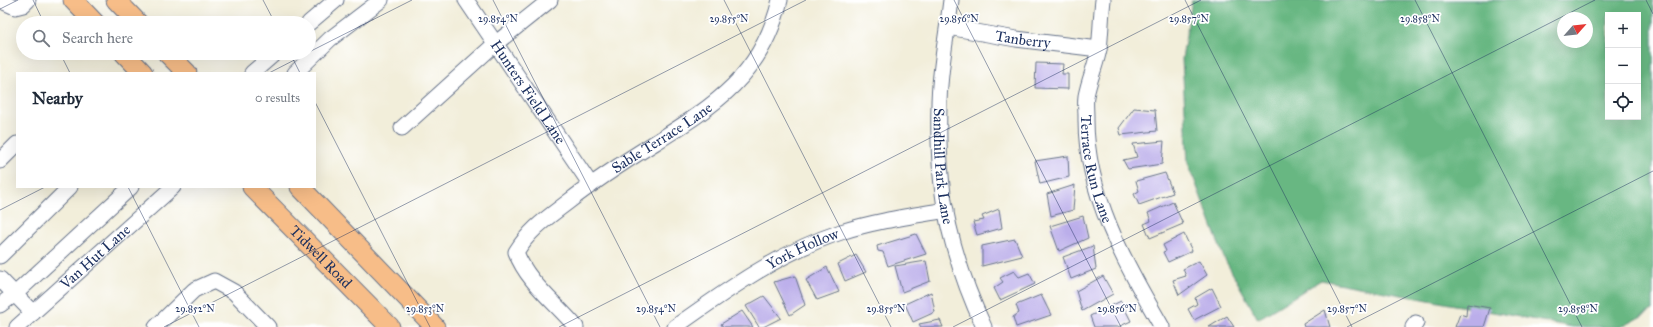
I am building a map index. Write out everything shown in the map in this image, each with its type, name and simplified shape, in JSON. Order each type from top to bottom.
[{"type":"main road","points":[[73,0],[88,16]]},
{"type":"main road","points":[[116,0],[131,16]]},
{"type":"main road","points":[[131,60],[142,72]]},
{"type":"main road","points":[[175,60],[186,72]]},
{"type":"main road","name":"Tidwell Road","points":[[253,188],[390,327]]},
{"type":"main road","points":[[301,188],[435,327]]},
{"type":"street","points":[[3,0],[15,7],[23,5],[28,0]]},
{"type":"street","points":[[316,17],[336,0]]},
{"type":"street","points":[[316,53],[330,40],[381,0]]},
{"type":"street","name":"Hunters Field Lane","points":[[466,0],[591,185]]},
{"type":"street","points":[[402,128],[495,44],[550,0]]},
{"type":"street","name":"Sable Terrace Lane","points":[[576,327],[532,280],[520,264],[516,252],[525,238],[536,227],[591,185],[695,117],[730,90],[750,67],[765,42],[772,28],[780,0]]},
{"type":"street","name":"Sandhill Park Lane","points":[[951,0],[939,105],[941,167],[949,226],[962,272],[984,327]]},
{"type":"street","name":"Terrace Run Lane","points":[[1103,0],[1099,49],[1086,96],[1086,130],[1090,163],[1102,204],[1120,250],[1162,327]]},
{"type":"street","name":"Tanberry","points":[[948,27],[1016,39],[1099,49]]},
{"type":"street","points":[[253,72],[267,60]]},
{"type":"street","points":[[296,72],[309,60]]},
{"type":"street","points":[[0,161],[16,145]]},
{"type":"street","points":[[0,256],[69,188]]},
{"type":"street","name":"Van Hut Lane","points":[[0,305],[15,294],[130,188]]},
{"type":"street","name":"Van Hut Lane","points":[[18,327],[172,188]]},
{"type":"street","name":"York Hollow","points":[[675,327],[757,272],[798,249],[855,228],[888,220],[946,210]]},
{"type":"street","points":[[0,279],[32,314]]},
{"type":"street","points":[[156,327],[194,290],[214,281],[234,292],[268,327]]},
{"type":"green space","points":[[1192,0],[1653,0],[1653,310],[1621,327],[1573,327],[1321,280],[1258,319],[1224,258],[1188,163],[1182,59]]},
{"type":"building","points":[[1036,63],[1063,64],[1062,74],[1068,74],[1068,89],[1035,88]]},
{"type":"building","points":[[1134,108],[1155,110],[1157,131],[1121,135],[1119,128]]},
{"type":"building","points":[[1164,141],[1162,164],[1128,169],[1123,160],[1137,157],[1133,144]]},
{"type":"building","points":[[1068,156],[1069,177],[1040,184],[1035,161]]},
{"type":"building","points":[[1165,173],[1173,193],[1139,205],[1134,194],[1139,191],[1136,181]]},
{"type":"building","points":[[1075,185],[1073,210],[1051,216],[1047,194]]},
{"type":"building","points":[[1173,202],[1183,224],[1150,238],[1144,224],[1151,221],[1148,213]]},
{"type":"building","points":[[999,209],[1002,228],[977,235],[973,222],[984,220],[982,216]]},
{"type":"building","points":[[1083,216],[1088,238],[1059,251],[1050,226]]},
{"type":"building","points":[[916,234],[926,254],[888,266],[883,252],[878,251],[877,246]]},
{"type":"building","points":[[1184,234],[1192,251],[1168,262],[1163,252],[1166,251],[1163,245]]},
{"type":"building","points":[[1015,239],[1022,256],[982,266],[982,246]]},
{"type":"building","points":[[1093,246],[1096,269],[1071,279],[1063,257]]},
{"type":"building","points":[[856,255],[866,272],[845,281],[838,264]]},
{"type":"building","points":[[926,261],[930,281],[902,292],[895,266]]},
{"type":"building","points":[[1199,261],[1207,275],[1179,295],[1173,280],[1186,276],[1183,269]]},
{"type":"building","points":[[827,267],[839,292],[817,300],[806,280]]},
{"type":"building","points":[[1014,271],[1019,277],[1029,273],[1035,284],[1000,300],[994,288],[1003,282],[1000,278]]},
{"type":"building","points":[[795,276],[805,305],[790,315],[774,282]]},
{"type":"building","points":[[1103,276],[1113,294],[1082,311],[1076,291]]},
{"type":"building","points":[[1212,288],[1221,306],[1194,320],[1188,309],[1197,304],[1195,298]]},
{"type":"building","points":[[931,292],[935,312],[913,322],[905,304]]},
{"type":"building","points":[[1041,295],[1051,315],[1016,327],[1013,317],[1019,313],[1016,305]]},
{"type":"building","points":[[764,296],[781,318],[763,327],[759,327],[746,306]]},
{"type":"building","points":[[1121,301],[1131,321],[1118,327],[1094,327],[1090,316]]},
{"type":"building","points":[[1467,304],[1490,308],[1484,327],[1455,327],[1460,314],[1466,316]]},
{"type":"building","points":[[1325,310],[1330,327],[1304,327],[1303,324]]},
{"type":"building","points":[[742,311],[753,327],[723,327],[721,324]]},
{"type":"building","points":[[1227,316],[1234,327],[1209,327]]},
{"type":"building","points":[[940,320],[943,327],[921,327],[919,324]]}]
